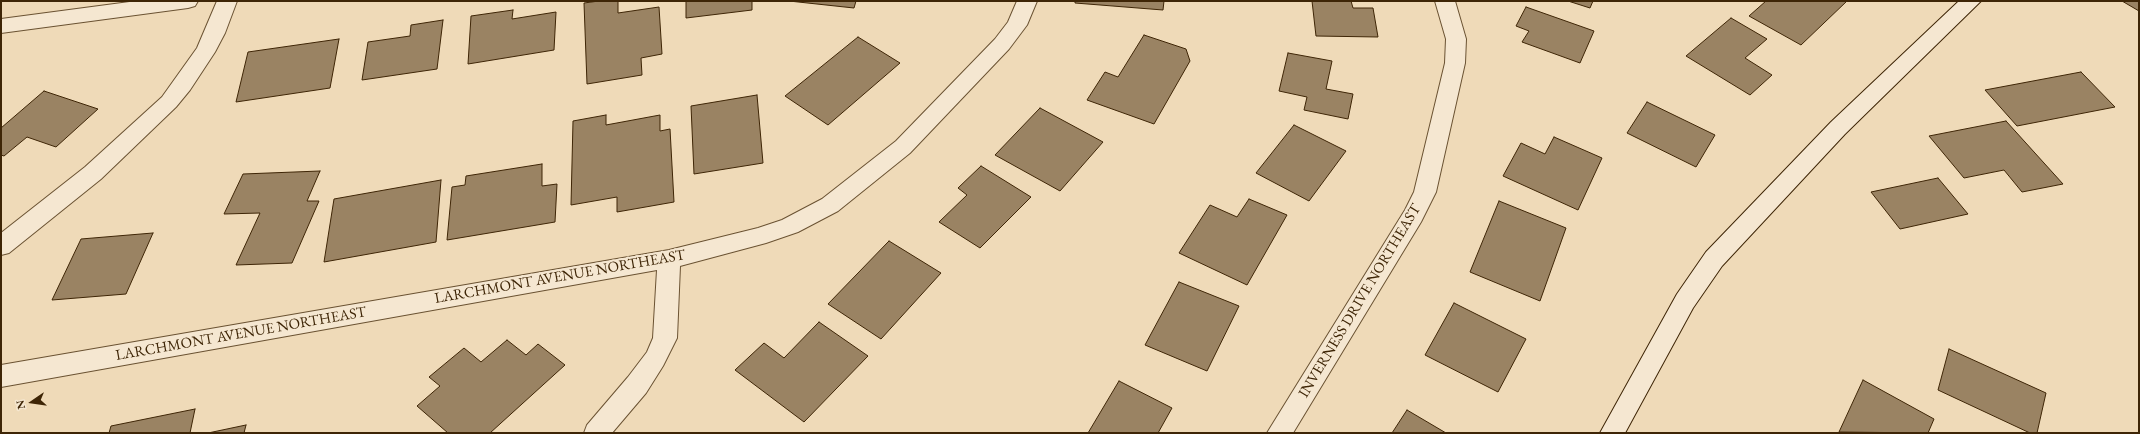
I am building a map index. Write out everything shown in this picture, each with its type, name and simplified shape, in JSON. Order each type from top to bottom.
[{"type":"street","points":[[1,26],[188,1]]},
{"type":"street","points":[[1,246],[93,173],[169,102],[183,85],[205,52],[215,33],[227,1]]},
{"type":"street","name":"LARCHMONT AVENUE NORTHEAST","points":[[1,376],[669,259],[758,237],[790,226],[830,206],[903,147],[970,79],[1017,24],[1027,1]]},
{"type":"street","name":"INVERNESS DRIVE NORTHEAST","points":[[1279,433],[1413,216],[1425,192],[1455,63],[1456,39],[1445,1]]},
{"type":"street","points":[[1612,433],[1685,301],[1714,259],[1838,128],[1971,1]]},
{"type":"street","points":[[596,433],[637,385],[654,359],[665,338],[669,259]]},
{"type":"building","points":[[618,1],[618,13],[659,7],[662,54],[641,58],[642,75],[587,84],[584,3]]},
{"type":"building","points":[[686,1],[752,1],[752,10],[686,18]]},
{"type":"building","points":[[789,1],[856,1],[854,8]]},
{"type":"building","points":[[1075,1],[1164,1],[1163,10],[1075,3]]},
{"type":"building","points":[[1312,1],[1351,1],[1353,8],[1373,8],[1378,37],[1316,36]]},
{"type":"building","points":[[1568,1],[1593,1],[1590,8]]},
{"type":"building","points":[[1766,1],[1847,1],[1801,45],[1749,16]]},
{"type":"building","points":[[2122,1],[2139,1],[2139,11]]},
{"type":"building","points":[[1526,7],[1594,31],[1580,63],[1522,42],[1529,31],[1516,26]]},
{"type":"building","points":[[513,10],[512,19],[556,12],[554,50],[468,64],[471,16]]},
{"type":"building","points":[[1731,18],[1767,39],[1745,58],[1772,75],[1750,95],[1686,56]]},
{"type":"building","points":[[443,20],[437,69],[362,80],[368,42],[410,36],[411,25]]},
{"type":"building","points":[[1144,35],[1186,49],[1190,61],[1154,124],[1087,100],[1105,72],[1118,77]]},
{"type":"building","points":[[858,37],[900,63],[828,125],[785,96]]},
{"type":"building","points":[[339,39],[330,88],[236,102],[248,52]]},
{"type":"building","points":[[1288,53],[1332,61],[1326,89],[1353,94],[1348,119],[1304,110],[1307,97],[1279,91]]},
{"type":"building","points":[[2081,72],[2115,107],[2017,126],[1985,90]]},
{"type":"building","points":[[44,91],[98,109],[56,147],[27,137],[4,156],[1,155],[1,128]]},
{"type":"building","points":[[757,95],[763,163],[694,174],[691,106]]},
{"type":"building","points":[[1647,102],[1715,135],[1696,167],[1627,133]]},
{"type":"building","points":[[1040,108],[1103,142],[1060,191],[995,155]]},
{"type":"building","points":[[606,115],[606,125],[660,115],[660,131],[670,129],[674,202],[617,212],[617,197],[571,205],[573,121]]},
{"type":"building","points":[[2006,121],[2063,184],[2022,192],[2004,170],[1964,178],[1929,136]]},
{"type":"building","points":[[1294,125],[1346,151],[1309,201],[1256,173]]},
{"type":"building","points":[[1554,137],[1602,158],[1578,210],[1503,176],[1521,143],[1545,154]]},
{"type":"building","points":[[542,164],[542,186],[557,184],[555,222],[447,240],[452,187],[465,185],[466,176]]},
{"type":"building","points":[[981,166],[1031,197],[980,248],[939,222],[967,195],[958,188]]},
{"type":"building","points":[[320,171],[307,201],[319,201],[292,263],[236,265],[260,213],[224,214],[243,174]]},
{"type":"building","points":[[1938,178],[1968,214],[1900,229],[1871,192]]},
{"type":"building","points":[[441,180],[436,242],[324,262],[334,199]]},
{"type":"building","points":[[1249,199],[1287,215],[1247,285],[1179,253],[1210,205],[1237,217]]},
{"type":"building","points":[[1499,201],[1566,228],[1540,301],[1470,272]]},
{"type":"building","points":[[153,233],[126,294],[52,300],[81,239]]},
{"type":"building","points":[[889,241],[941,273],[881,339],[828,304]]},
{"type":"building","points":[[1179,282],[1239,306],[1207,371],[1145,345]]},
{"type":"building","points":[[1454,303],[1526,339],[1498,392],[1425,355]]},
{"type":"building","points":[[819,322],[868,356],[804,422],[735,370],[764,343],[784,358]]},
{"type":"building","points":[[507,340],[526,355],[538,344],[565,365],[490,433],[448,433],[417,406],[440,386],[429,377],[464,348],[481,362]]},
{"type":"building","points":[[1949,349],[2046,393],[2037,433],[2030,433],[1938,390]]},
{"type":"building","points":[[1863,380],[1934,419],[1928,433],[1839,432]]},
{"type":"building","points":[[1119,381],[1172,408],[1158,433],[1088,433]]},
{"type":"building","points":[[195,409],[190,433],[109,433],[111,426]]},
{"type":"building","points":[[1407,410],[1446,433],[1392,433]]},
{"type":"building","points":[[246,425],[244,433],[208,433]]}]
